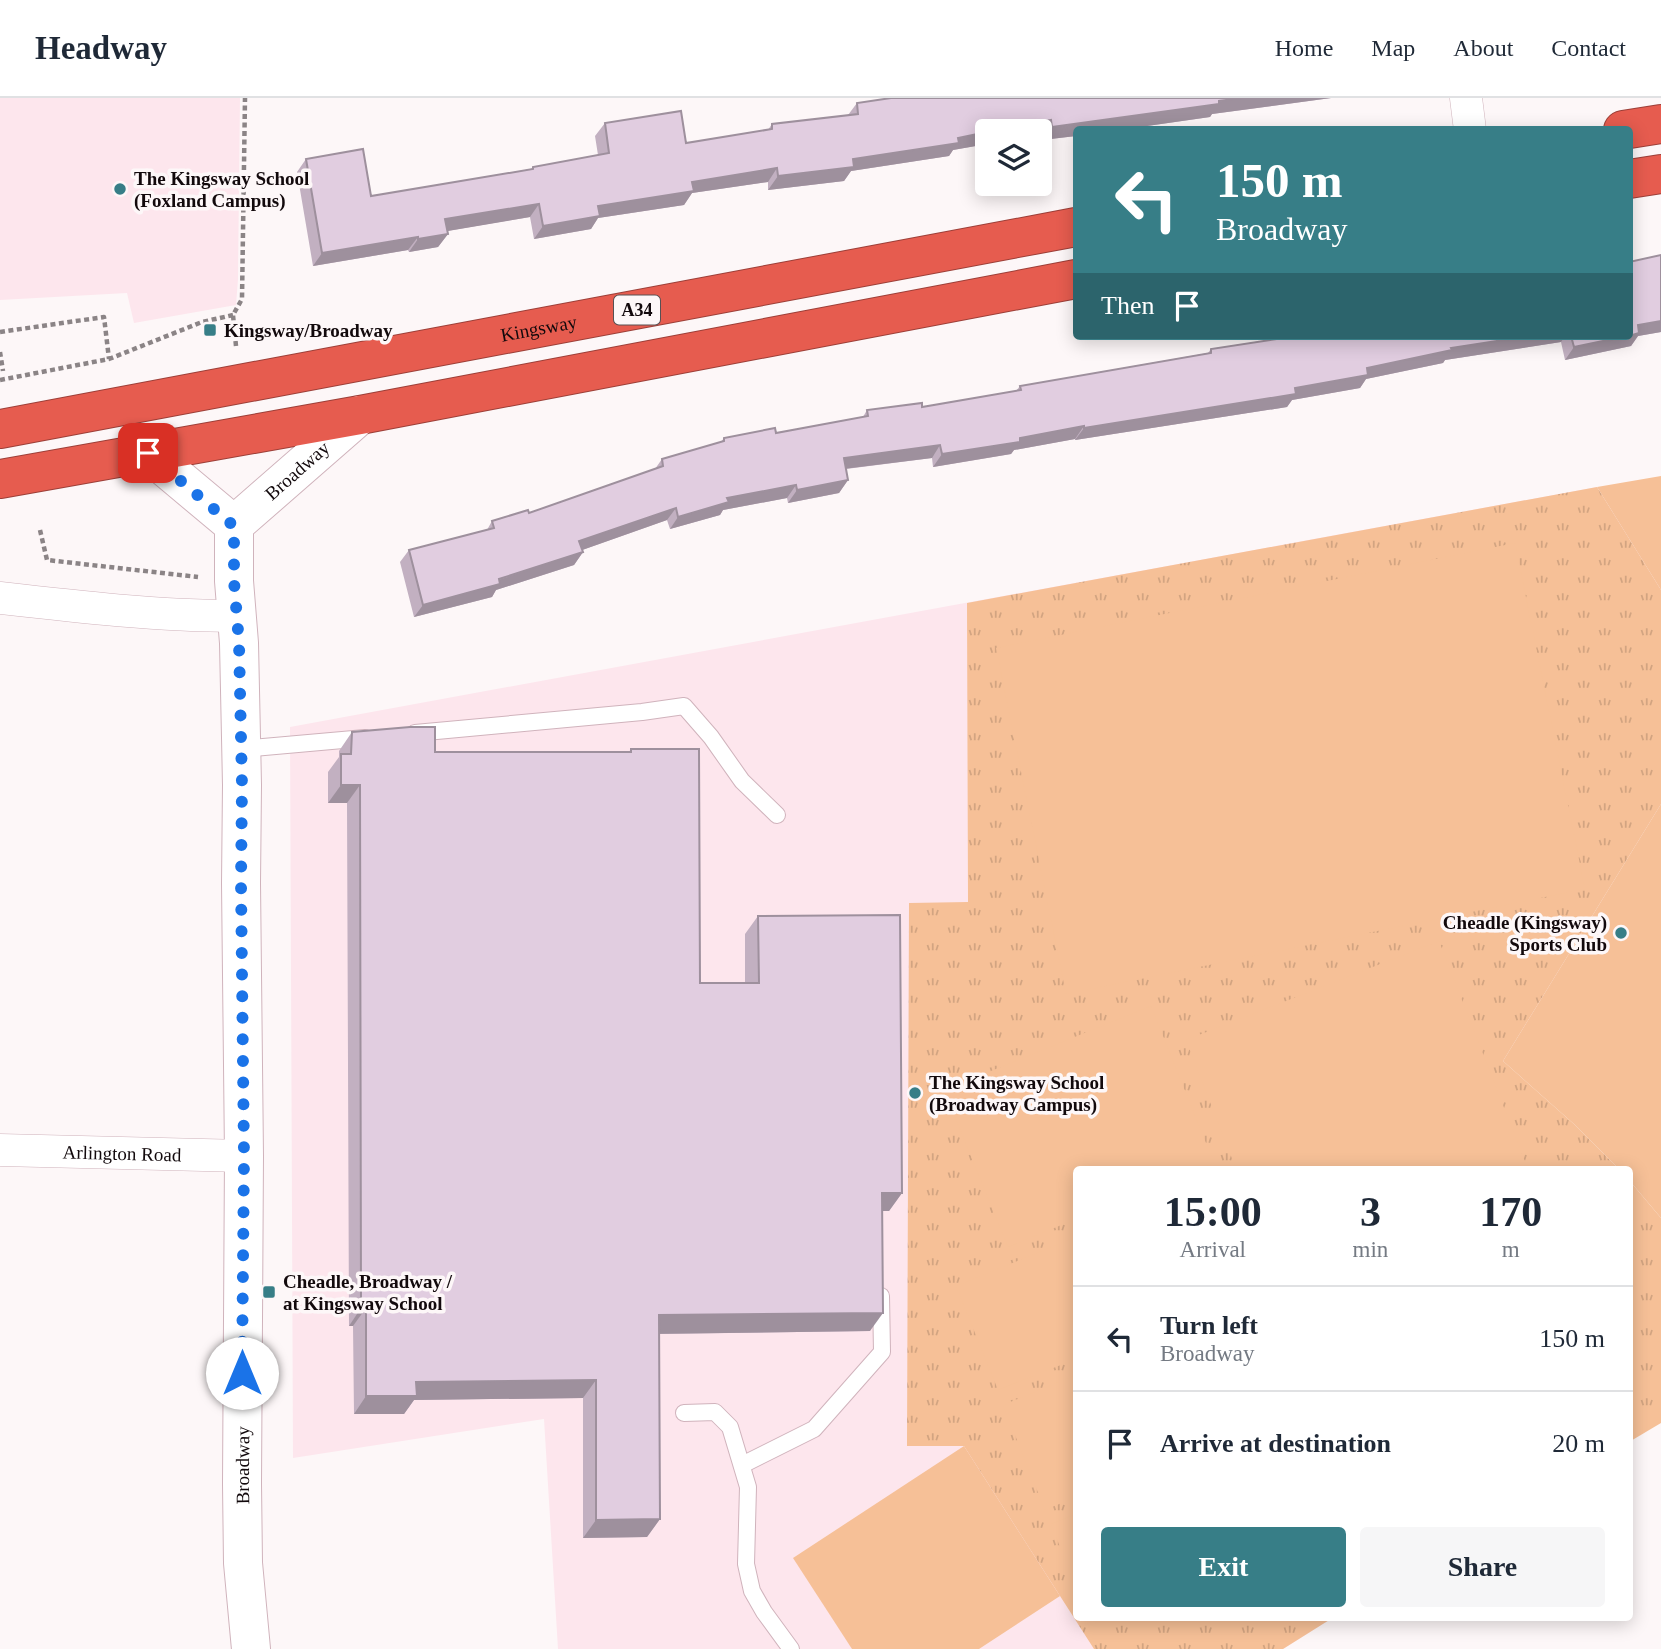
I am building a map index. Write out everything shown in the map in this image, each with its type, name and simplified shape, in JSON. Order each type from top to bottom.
[{"type":"highway","points":[[1633,128],[1661,124]]},
{"type":"highway","points":[[1633,178],[1661,174]]},
{"type":"highway","name":"Kingsway","points":[[0,429],[1073,228]]},
{"type":"highway","points":[[0,479],[360,415],[1073,280]]},
{"type":"street","points":[[1466,98],[1470,126]]},
{"type":"street","name":"Broadway","points":[[251,1649],[243,1563],[241,750],[234,526],[360,415]]},
{"type":"street","points":[[148,453],[234,526]]},
{"type":"street","points":[[0,598],[173,615],[235,598]]},
{"type":"street","name":"Arlington Road","points":[[0,1150],[244,1156]]},
{"type":"lane","points":[[241,750],[684,706],[743,781],[777,815]]},
{"type":"lane","points":[[742,1465],[814,1429],[882,1352],[881,1286]]},
{"type":"lane","points":[[684,1413],[715,1412],[730,1427],[748,1487],[746,1564],[752,1591],[791,1649]]},
{"type":"path","points":[[0,380],[109,359],[202,322],[233,315],[242,299],[245,98]]},
{"type":"path","points":[[0,332],[104,317],[109,359]]},
{"type":"path","points":[[0,352],[3,371]]},
{"type":"path","points":[[40,530],[47,559],[235,598]]},
{"type":"shaded area","name":"The Kingsway School (Foxland Campus)","points":[[0,98],[240,98],[236,305],[134,323],[127,293],[0,300]]},
{"type":"shaded area","name":"The Kingsway School (Broadway Campus)","points":[[1597,487],[1661,590],[1661,804],[1503,1061],[1616,1166],[1073,1166],[1073,1621],[1328,1621],[1283,1649],[558,1649],[544,1419],[293,1458],[290,727]]},
{"type":"green space","points":[[1661,476],[1661,590],[1597,487]]},
{"type":"green space","points":[[1597,487],[1661,590],[1661,804],[1503,1061],[1575,1125],[1616,1166],[1073,1166],[1073,1616],[964,1446],[907,1446],[909,903],[968,902],[967,603]]},
{"type":"green space","points":[[1515,543],[1585,889],[1066,994],[996,648]]},
{"type":"green space","name":"Cheadle (Kingsway) Sports Club","points":[[1661,804],[1661,1218],[1633,1185],[1633,1166],[1616,1166],[1575,1125],[1503,1061]]},
{"type":"green space","points":[[1439,941],[1527,1166],[1235,1166],[1186,1040]]},
{"type":"green space","points":[[1151,1006],[1214,1163],[1206,1166],[1073,1166],[1073,1220],[1008,1247],[944,1090]]},
{"type":"green space","points":[[1633,1185],[1661,1218],[1661,1423],[1633,1440]]},
{"type":"green space","points":[[1073,1238],[1073,1360],[998,1390],[956,1286]]},
{"type":"green space","points":[[1073,1376],[1073,1498],[1045,1510],[1003,1405]]},
{"type":"green space","points":[[964,1446],[1060,1596],[979,1649],[852,1649],[793,1558]]},
{"type":"green space","points":[[1073,1515],[1073,1580],[1051,1524]]},
{"type":"green space","points":[[1076,1621],[1328,1621],[1283,1649],[1094,1649]]},
{"type":"building","points":[[891,98],[1242,98],[1219,101],[1219,104],[1052,127],[1052,119],[975,119],[975,134],[958,138],[959,143],[853,159],[854,167],[778,176],[777,168],[692,182],[694,191],[598,206],[600,216],[543,226],[539,204],[445,219],[448,234],[322,253],[306,159],[363,149],[371,196],[533,169],[609,153],[605,123],[681,111],[686,143],[772,129],[772,124],[858,114],[857,103]]},
{"type":"building","points":[[1661,255],[1661,321],[1638,325],[1639,333],[1633,335],[1633,261]]},
{"type":"building","points":[[1271,340],[1503,340],[1451,348],[1452,350],[1367,368],[1368,375],[1295,388],[1296,394],[1084,426],[1020,438],[1020,442],[942,454],[940,445],[844,458],[848,480],[797,490],[796,485],[727,498],[729,502],[678,517],[676,508],[579,541],[583,552],[499,579],[500,584],[423,605],[409,550],[494,528],[492,521],[528,510],[529,513],[663,466],[662,459],[724,441],[724,438],[775,428],[776,433],[868,416],[867,410],[922,403],[922,407],[1021,390],[1020,386],[1211,353],[1211,349]]},
{"type":"building","points":[[1572,340],[1608,340],[1574,347]]},
{"type":"building","points":[[435,727],[435,752],[631,752],[631,749],[699,749],[700,983],[759,983],[758,916],[900,915],[902,1193],[882,1193],[883,1313],[659,1315],[660,1519],[596,1520],[596,1380],[416,1382],[417,1396],[366,1396],[366,1308],[361,1308],[360,785],[341,785],[341,754],[351,754],[352,732]]},
{"type":"place","name":"The Kingsway School (Foxland Campus)","points":[[120,189]]},
{"type":"place","name":"Kingsway/Broadway","points":[[210,330]]},
{"type":"place","name":"Cheadle (Kingsway) Sports Club","points":[[1621,933]]},
{"type":"place","name":"The Kingsway School (Broadway Campus)","points":[[915,1093]]},
{"type":"place","name":"Cheadle, Broadway / at Kingsway School","points":[[269,1292]]},
{"type":"route","points":[[148,453],[234,526],[242,785],[242,1373]]}]
